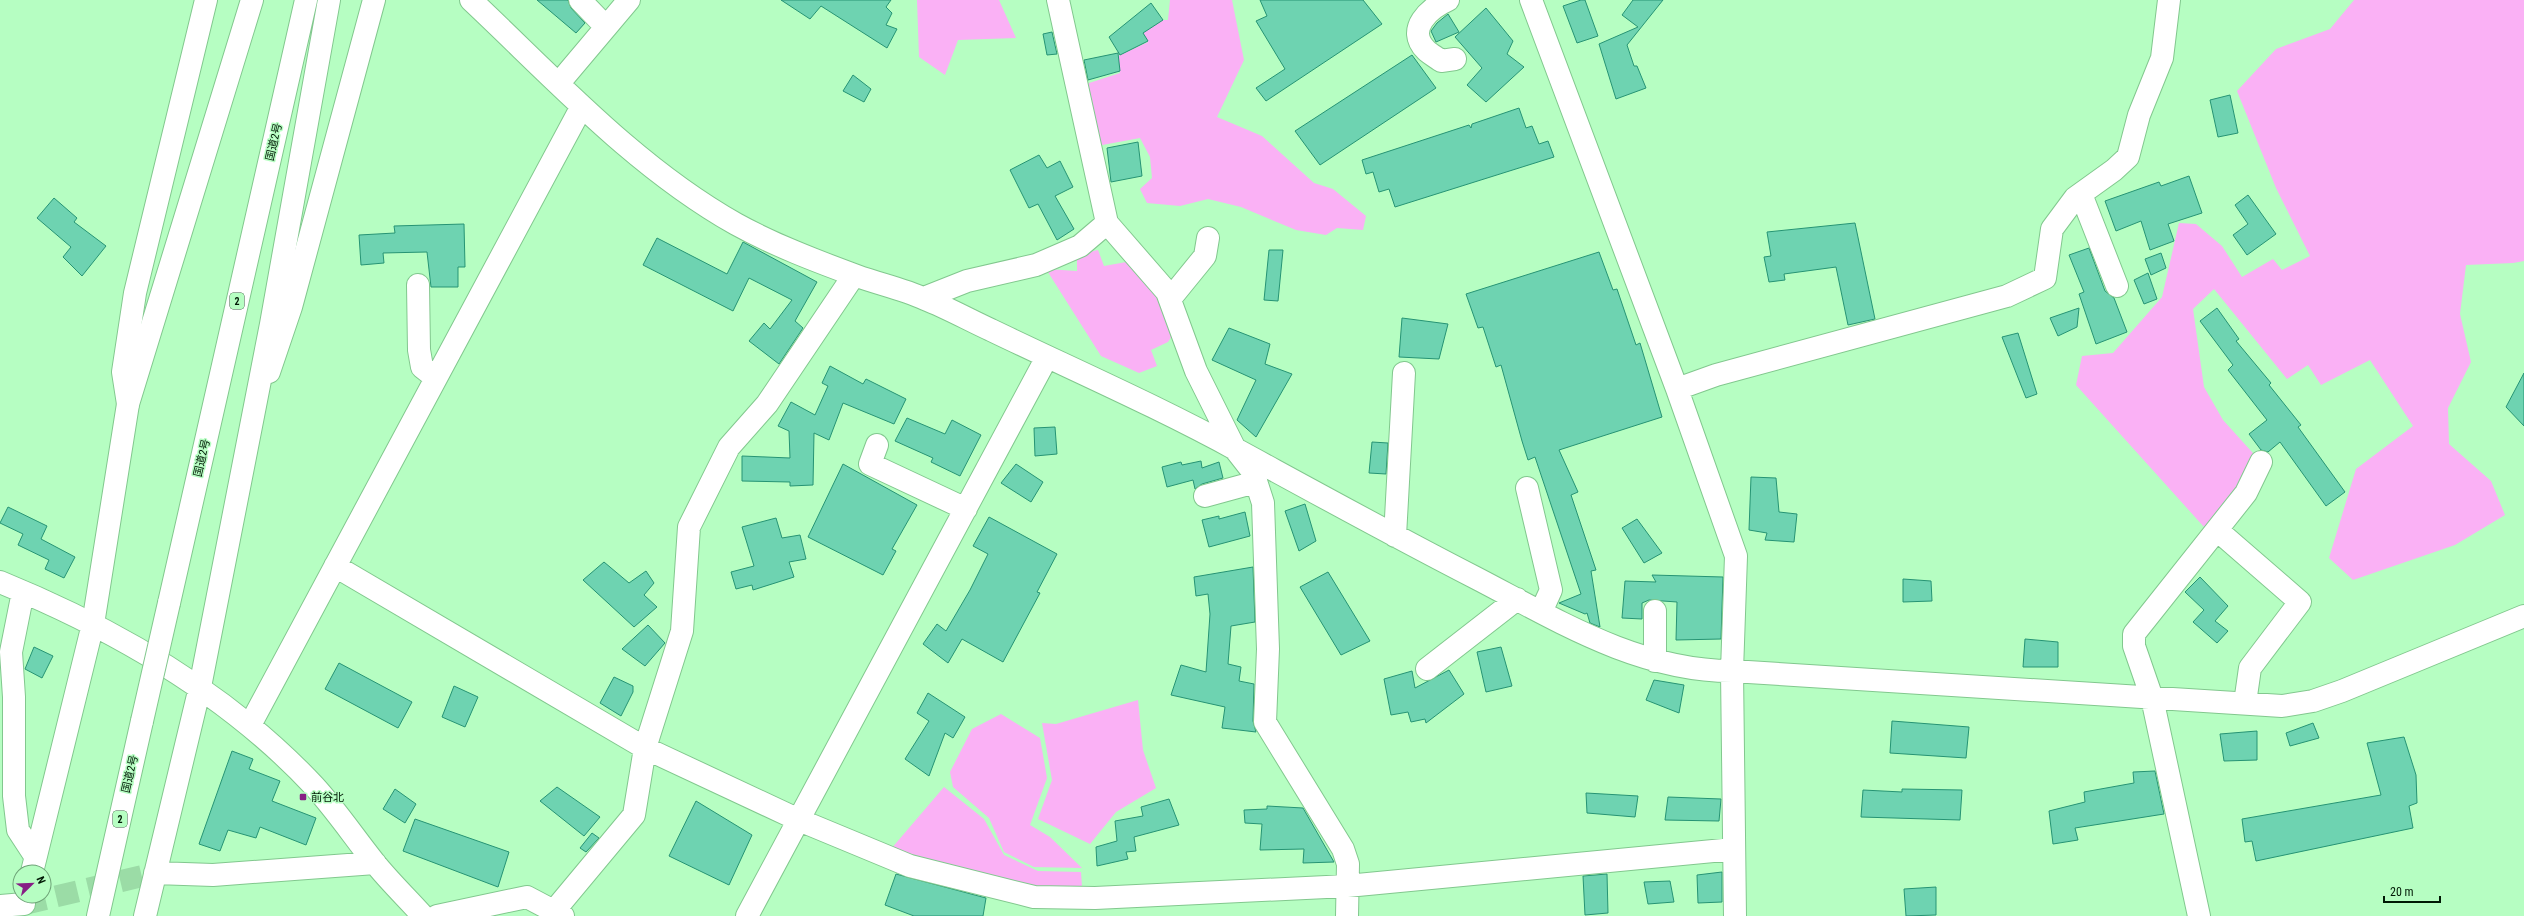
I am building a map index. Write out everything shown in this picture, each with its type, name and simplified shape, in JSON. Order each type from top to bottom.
[{"type":"main road","points":[[128,404],[123,372],[135,294],[206,0]]},
{"type":"main road","points":[[34,864],[93,624],[128,404],[252,0]]},
{"type":"main road","name":"国道2号","points":[[98,916],[306,0]]},
{"type":"main road","points":[[145,916],[200,687],[251,423],[329,0]]},
{"type":"main road","points":[[251,423],[291,307],[374,0]]},
{"type":"main road","points":[[471,0],[559,83],[581,108],[681,189],[736,224],[767,239],[854,275],[924,298],[1047,357],[1235,449],[1517,600],[1634,656],[1700,671],[1732,671],[2282,706],[2313,701],[2342,691],[2524,616]]},
{"type":"main road","points":[[580,0],[606,27]]},
{"type":"main road","points":[[559,83],[629,0]]},
{"type":"main road","points":[[1058,0],[1107,223],[1167,292],[1196,371],[1235,449],[1253,472],[1263,503],[1268,649],[1265,722],[1343,849],[1348,864],[1347,916]]},
{"type":"main road","points":[[1448,0],[1434,6],[1421,19],[1418,36],[1425,49],[1441,61],[1455,59]]},
{"type":"main road","points":[[1531,0],[1678,389],[1736,556],[1732,671],[1735,916]]},
{"type":"main road","points":[[1678,389],[1716,375],[2008,296],[2045,278],[2052,229],[2075,198],[2114,170],[2128,157],[2139,115],[2162,58],[2168,0]]},
{"type":"main road","points":[[250,725],[581,108]]},
{"type":"main road","points":[[2081,194],[2117,286]]},
{"type":"main road","points":[[924,298],[967,281],[1044,262],[1080,246],[1107,223]]},
{"type":"main road","points":[[1170,299],[1205,256],[1208,238]]},
{"type":"main road","points":[[437,916],[527,897],[558,914],[634,815],[645,748],[682,631],[689,527],[728,447],[767,404],[854,275]]},
{"type":"main road","points":[[418,285],[418,350],[422,367],[436,378]]},
{"type":"main road","points":[[747,916],[1047,357]]},
{"type":"main road","points":[[1395,536],[1404,373]]},
{"type":"main road","points":[[877,445],[870,464],[966,510]]},
{"type":"main road","points":[[2199,916],[2152,698],[2134,646],[2134,634],[2246,493],[2261,462]]},
{"type":"main road","points":[[1205,496],[1256,482]]},
{"type":"main road","points":[[1527,488],[1551,590],[1541,612]]},
{"type":"main road","points":[[2217,530],[2300,602],[2250,668],[2245,704]]},
{"type":"main road","points":[[335,566],[645,748],[799,820],[910,866],[1034,897],[1095,907],[1347,886],[1734,849]]},
{"type":"main road","points":[[0,582],[93,624],[200,687],[250,725],[315,787],[375,864],[423,916]]},
{"type":"main road","points":[[24,592],[11,652],[14,697],[14,796],[18,830],[34,864]]},
{"type":"main road","points":[[1427,669],[1517,600]]},
{"type":"main road","points":[[1655,611],[1655,661]]},
{"type":"main road","points":[[155,873],[213,876],[375,864]]},
{"type":"main road","points":[[0,906],[24,905]]},
{"type":"shaded area","points":[[917,0],[999,0],[1016,38],[958,40],[945,75],[919,57]]},
{"type":"shaded area","points":[[1170,0],[1232,0],[1244,60],[1217,117],[1262,136],[1314,183],[1333,189],[1366,216],[1363,230],[1337,228],[1326,235],[1296,230],[1241,207],[1208,199],[1180,206],[1147,203],[1140,189],[1152,178],[1150,157],[1140,138],[1097,146],[1086,84],[1120,73],[1118,56],[1148,42],[1143,33],[1163,20],[1168,20]]},
{"type":"shaded area","points":[[2354,0],[2524,0],[2524,261],[2513,263],[2466,265],[2460,314],[2471,362],[2448,408],[2449,444],[2491,481],[2505,515],[2455,545],[2353,580],[2329,558],[2356,469],[2413,426],[2370,360],[2321,385],[2308,365],[2287,379],[2214,289],[2193,309],[2204,387],[2223,420],[2261,462],[2204,527],[2076,385],[2082,356],[2113,353],[2162,297],[2179,223],[2196,224],[2222,246],[2242,277],[2273,259],[2282,270],[2310,256],[2276,188],[2237,91],[2276,49],[2330,29]]},
{"type":"shaded area","points":[[1098,250],[1104,266],[1132,261],[1164,292],[1177,328],[1168,342],[1151,350],[1157,366],[1139,373],[1101,356],[1046,269],[1077,271],[1077,255]]},
{"type":"shaded area","points":[[1138,700],[1143,750],[1156,788],[1116,812],[1090,844],[1038,819],[1052,780],[1042,723],[1056,724]]},
{"type":"shaded area","points":[[1001,714],[1040,738],[1047,778],[1030,825],[1050,837],[1082,868],[1034,867],[1004,852],[989,818],[953,787],[950,772],[972,729]]},
{"type":"shaded area","points":[[944,787],[984,819],[1004,855],[1038,871],[1081,872],[1082,887],[1036,887],[891,849]]},
{"type":"building","points":[[537,0],[568,0],[571,8],[585,23],[576,33]]},
{"type":"building","points":[[781,0],[891,0],[886,7],[892,13],[886,25],[897,29],[887,48],[821,6],[810,19]]},
{"type":"building","points":[[1260,0],[1363,0],[1382,24],[1266,101],[1256,88],[1285,69],[1256,21],[1267,16]]},
{"type":"building","points":[[1585,0],[1598,36],[1577,43],[1563,6]]},
{"type":"building","points":[[1633,0],[1663,0],[1627,45],[1634,66],[1637,66],[1646,88],[1616,99],[1599,44],[1638,27],[1622,15]]},
{"type":"building","points":[[1151,3],[1163,20],[1143,33],[1148,41],[1120,55],[1109,37]]},
{"type":"building","points":[[1486,8],[1513,41],[1507,54],[1524,67],[1486,102],[1467,85],[1482,68],[1455,37]]},
{"type":"building","points":[[1448,14],[1459,32],[1436,42],[1431,31],[1437,23]]},
{"type":"building","points":[[1052,32],[1057,54],[1047,55],[1043,34]]},
{"type":"building","points":[[1118,53],[1120,71],[1088,80],[1084,60]]},
{"type":"building","points":[[1412,55],[1436,88],[1320,165],[1295,131]]},
{"type":"building","points":[[853,75],[871,89],[864,102],[843,91]]},
{"type":"building","points":[[2230,95],[2238,133],[2218,137],[2210,100]]},
{"type":"building","points":[[1519,108],[1526,128],[1532,126],[1539,144],[1548,141],[1554,157],[1395,207],[1389,189],[1379,192],[1373,172],[1366,174],[1362,160],[1469,125],[1471,128],[1472,124]]},
{"type":"building","points":[[1138,142],[1142,176],[1111,182],[1107,148]]},
{"type":"building","points":[[1039,155],[1047,168],[1060,161],[1073,187],[1055,196],[1074,229],[1057,240],[1038,204],[1029,208],[1010,170]]},
{"type":"building","points":[[2189,176],[2202,213],[2168,224],[2174,241],[2150,250],[2141,221],[2116,231],[2105,201],[2159,182],[2161,186]]},
{"type":"building","points":[[2248,195],[2276,234],[2247,255],[2233,235],[2248,224],[2235,205]]},
{"type":"building","points":[[54,198],[77,218],[74,222],[106,246],[82,276],[63,257],[71,247],[37,218]]},
{"type":"building","points":[[1855,223],[1875,319],[1848,325],[1836,267],[1784,274],[1785,280],[1769,282],[1764,257],[1771,256],[1767,232]]},
{"type":"building","points":[[464,224],[465,267],[458,267],[458,287],[431,287],[427,252],[383,253],[384,263],[361,265],[359,235],[395,233],[394,226]]},
{"type":"building","points":[[657,238],[727,274],[743,242],[817,282],[795,321],[803,328],[779,364],[749,341],[764,323],[770,329],[792,300],[749,278],[733,311],[643,265]]},
{"type":"building","points":[[2089,248],[2105,291],[2114,298],[2127,332],[2096,344],[2079,294],[2084,292],[2069,255]]},
{"type":"building","points":[[1269,250],[1283,250],[1278,301],[1264,300]]},
{"type":"building","points":[[1599,252],[1613,290],[1617,289],[1636,345],[1640,343],[1662,417],[1559,450],[1578,492],[1571,495],[1596,570],[1591,571],[1600,627],[1590,623],[1587,613],[1585,614],[1559,603],[1581,594],[1535,457],[1528,460],[1501,365],[1496,367],[1483,327],[1478,328],[1466,294]]},
{"type":"building","points":[[2161,253],[2166,268],[2151,275],[2145,259]]},
{"type":"building","points":[[2148,273],[2157,299],[2144,304],[2134,280]]},
{"type":"building","points":[[2079,308],[2077,327],[2058,336],[2050,318]]},
{"type":"building","points":[[2217,308],[2239,339],[2236,341],[2271,383],[2269,385],[2301,425],[2298,427],[2345,492],[2326,506],[2280,442],[2268,452],[2261,450],[2249,434],[2267,420],[2228,370],[2233,365],[2200,321]]},
{"type":"building","points":[[1402,318],[1448,324],[1439,359],[1399,357]]},
{"type":"building","points":[[1229,328],[1270,344],[1265,364],[1292,374],[1256,437],[1237,420],[1256,380],[1212,360]]},
{"type":"building","points":[[2018,333],[2037,394],[2026,398],[2002,337]]},
{"type":"building","points":[[830,366],[863,384],[866,379],[906,399],[894,424],[843,403],[829,440],[814,433],[813,485],[790,486],[790,482],[742,481],[742,456],[790,458],[789,431],[778,426],[791,402],[815,415],[828,386],[822,383]]},
{"type":"building","points":[[2524,373],[2524,426],[2506,407]]},
{"type":"building","points":[[907,418],[945,434],[952,420],[981,435],[960,476],[931,462],[933,458],[895,441]]},
{"type":"building","points":[[1055,427],[1057,454],[1035,456],[1034,428]]},
{"type":"building","points":[[1372,442],[1388,443],[1386,474],[1369,473]]},
{"type":"building","points":[[1201,461],[1202,468],[1219,462],[1223,478],[1202,484],[1195,489],[1193,480],[1167,487],[1162,467],[1181,462],[1182,465]]},
{"type":"building","points":[[843,464],[917,505],[892,549],[896,551],[883,575],[808,537]]},
{"type":"building","points":[[1016,464],[1043,482],[1031,502],[1001,483]]},
{"type":"building","points":[[1751,477],[1776,478],[1779,512],[1797,514],[1794,542],[1765,540],[1767,533],[1749,530]]},
{"type":"building","points":[[1305,504],[1316,541],[1299,551],[1285,511]]},
{"type":"building","points":[[8,507],[47,526],[41,539],[75,557],[64,578],[45,569],[49,560],[18,545],[23,534],[0,523]]},
{"type":"building","points":[[1245,512],[1250,536],[1209,547],[1202,520],[1219,516],[1219,519]]},
{"type":"building","points":[[989,517],[1057,554],[1037,592],[1040,593],[1003,662],[962,639],[948,663],[923,644],[937,624],[946,631],[970,590],[988,554],[973,546]]},
{"type":"building","points":[[776,518],[782,538],[800,535],[806,559],[789,562],[794,577],[753,590],[752,585],[736,589],[731,572],[754,566],[742,527]]},
{"type":"building","points":[[1637,519],[1662,553],[1644,563],[1622,528]]},
{"type":"building","points":[[604,562],[629,583],[646,571],[654,583],[644,595],[657,607],[634,627],[583,580]]},
{"type":"building","points":[[1253,567],[1255,622],[1231,626],[1228,664],[1241,667],[1239,681],[1254,684],[1253,721],[1256,732],[1222,728],[1225,707],[1171,695],[1181,665],[1206,672],[1210,614],[1208,594],[1196,596],[1194,577]]},
{"type":"building","points":[[1328,572],[1370,641],[1341,655],[1300,587]]},
{"type":"building","points":[[1652,575],[1723,577],[1721,639],[1676,640],[1677,602],[1649,600],[1642,603],[1642,619],[1622,618],[1625,581],[1656,582]]},
{"type":"building","points":[[2200,577],[2228,606],[2215,621],[2228,631],[2217,643],[2193,622],[2204,610],[2185,592]]},
{"type":"building","points":[[1903,579],[1931,581],[1932,601],[1903,602]]},
{"type":"building","points":[[648,625],[665,643],[645,666],[622,649]]},
{"type":"building","points":[[2025,639],[2058,642],[2058,667],[2023,667]]},
{"type":"building","points":[[34,647],[53,656],[42,678],[25,669]]},
{"type":"building","points":[[1501,647],[1512,686],[1486,692],[1477,652]]},
{"type":"building","points":[[339,663],[412,702],[398,728],[325,689]]},
{"type":"building","points":[[1449,670],[1464,694],[1426,723],[1425,719],[1411,722],[1408,712],[1391,715],[1384,679],[1412,671],[1415,688]]},
{"type":"building","points":[[614,677],[633,686],[633,692],[621,716],[600,703]]},
{"type":"building","points":[[1654,680],[1684,685],[1679,713],[1646,700]]},
{"type":"building","points":[[454,686],[478,697],[465,727],[442,717]]},
{"type":"building","points":[[928,693],[965,717],[953,738],[945,733],[929,776],[905,759],[929,721],[917,713]]},
{"type":"building","points":[[1892,721],[1969,727],[1966,758],[1890,753]]},
{"type":"building","points":[[2313,723],[2319,738],[2290,746],[2286,733]]},
{"type":"building","points":[[2257,731],[2257,760],[2224,761],[2220,734]]},
{"type":"building","points":[[2404,737],[2416,775],[2417,803],[2409,806],[2413,828],[2256,861],[2252,841],[2245,842],[2242,819],[2381,795],[2367,743]]},
{"type":"building","points":[[232,751],[253,759],[249,769],[280,781],[272,801],[316,818],[306,845],[260,827],[256,838],[228,830],[220,851],[199,844]]},
{"type":"building","points":[[2155,771],[2164,814],[2075,828],[2078,840],[2053,844],[2049,811],[2085,802],[2084,792],[2134,783],[2133,772]]},
{"type":"building","points":[[557,787],[600,817],[584,836],[540,801]]},
{"type":"building","points":[[395,789],[416,804],[405,823],[383,809]]},
{"type":"building","points":[[1902,789],[1962,790],[1960,820],[1861,817],[1863,790],[1902,792]]},
{"type":"building","points":[[1586,793],[1638,796],[1635,817],[1587,813]]},
{"type":"building","points":[[1668,797],[1721,799],[1719,821],[1665,820]]},
{"type":"building","points":[[1169,799],[1179,825],[1134,837],[1136,851],[1126,852],[1128,859],[1097,866],[1096,847],[1117,841],[1115,821],[1143,816],[1141,807]]},
{"type":"building","points":[[696,801],[752,835],[729,885],[669,856]]},
{"type":"building","points":[[1267,806],[1303,808],[1334,862],[1303,863],[1304,849],[1260,850],[1262,824],[1245,823],[1244,810],[1267,809]]},
{"type":"building","points":[[415,819],[509,852],[498,887],[403,851]]},
{"type":"building","points":[[592,833],[599,838],[586,852],[580,848]]},
{"type":"building","points":[[1722,872],[1722,902],[1698,903],[1697,875]]},
{"type":"building","points":[[896,874],[986,898],[983,916],[914,916],[885,905]]},
{"type":"building","points":[[1607,874],[1608,913],[1585,915],[1583,876]]},
{"type":"building","points":[[1670,881],[1674,902],[1648,904],[1644,882]]},
{"type":"building","points":[[1936,887],[1936,915],[1906,916],[1904,889]]},
{"type":"tunnel","points":[[52,897],[155,873]]},
{"type":"place","name":"前谷北","points":[[303,797]]}]
